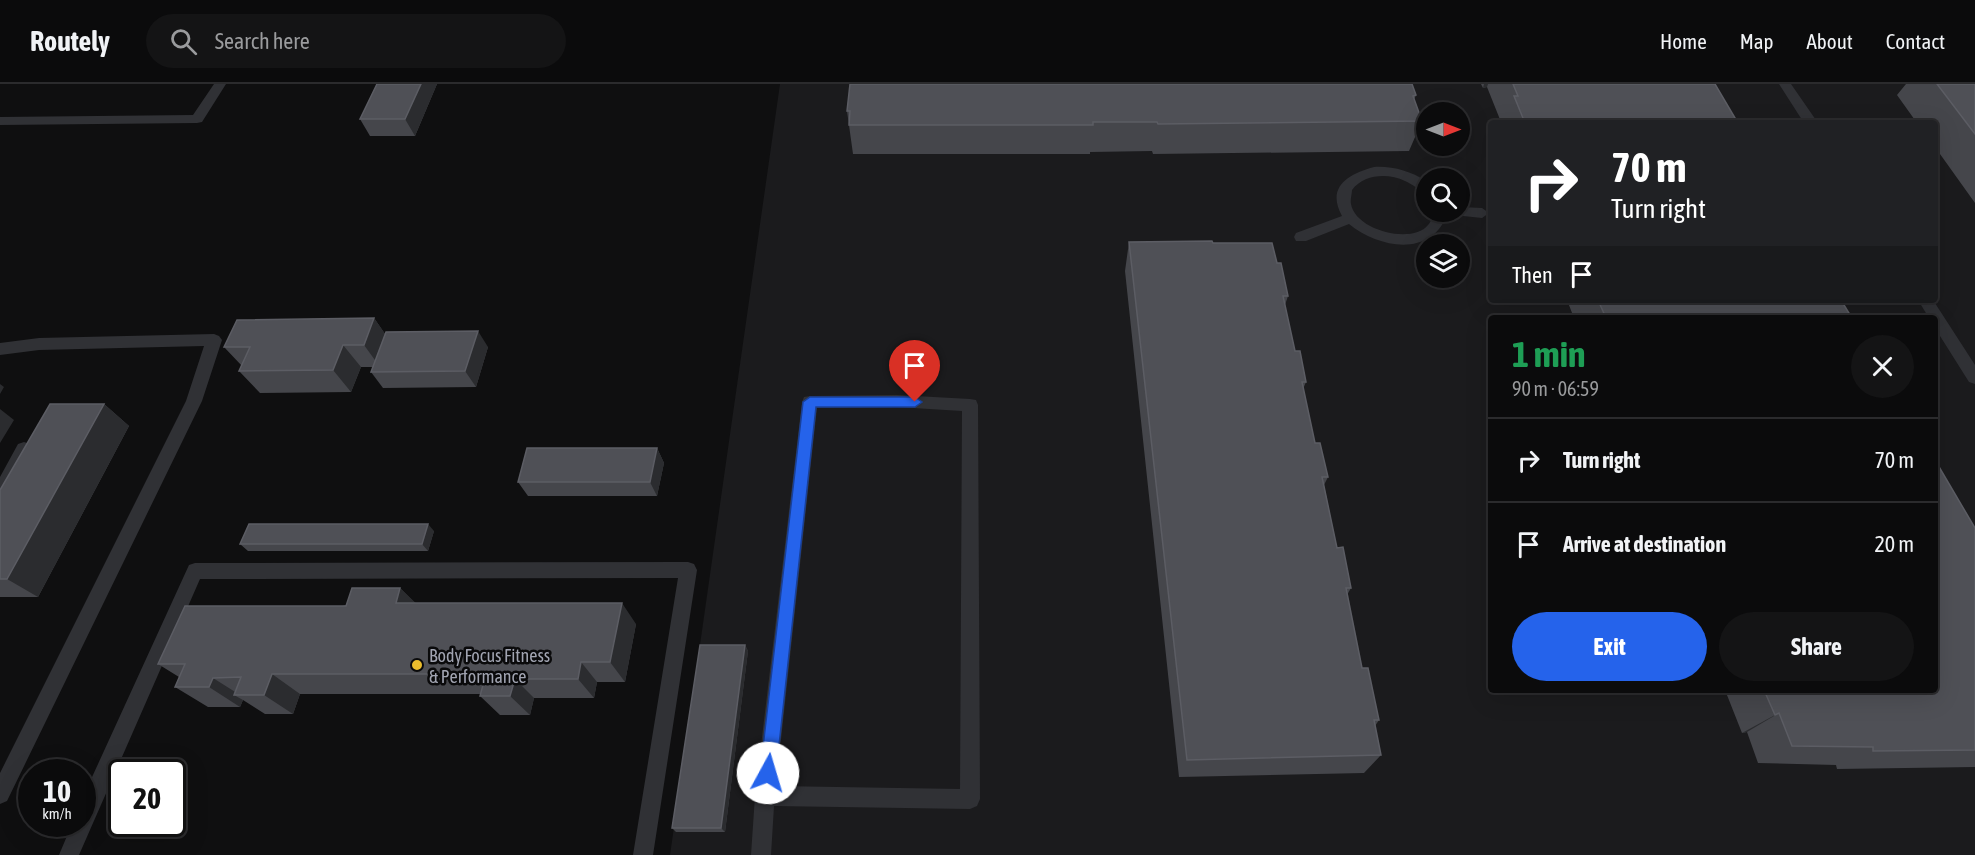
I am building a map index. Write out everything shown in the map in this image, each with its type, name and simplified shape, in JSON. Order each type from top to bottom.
[{"type":"lane","points":[[0,121],[198,119],[220,84]]},
{"type":"lane","points":[[1785,84],[1808,120]]},
{"type":"lane","points":[[1416,181],[1401,173],[1384,171],[1356,177],[1347,185],[1343,196],[1344,207],[1351,218],[1373,234],[1402,240],[1427,234],[1435,228],[1437,222]]},
{"type":"lane","points":[[1470,212],[1482,213]]},
{"type":"lane","points":[[1301,237],[1351,218]]},
{"type":"lane","points":[[1938,320],[1975,378]]},
{"type":"lane","points":[[0,349],[39,344],[214,340],[194,401],[0,794]]},
{"type":"lane","points":[[760,855],[765,796],[810,402],[897,401],[970,405],[970,799],[765,796]]},
{"type":"lane","points":[[0,492],[24,449]]},
{"type":"lane","points":[[96,792],[195,571],[688,570],[643,855]]},
{"type":"lane","points":[[69,855],[76,837]]},
{"type":"shaded area","points":[[780,84],[1975,84],[1975,855],[670,855]]},
{"type":"building","points":[[377,84],[421,84],[405,119],[360,119]]},
{"type":"building","points":[[850,84],[1412,84],[1416,95],[1413,96],[1416,104],[1416,121],[849,125],[850,111],[847,111]]},
{"type":"building","points":[[1513,84],[1715,84],[1736,120],[1524,120],[1514,96],[1518,96]]},
{"type":"building","points":[[1937,84],[1975,84],[1975,134]]},
{"type":"building","points":[[1212,241],[1213,243],[1272,243],[1277,263],[1281,263],[1288,296],[1283,296],[1295,351],[1300,351],[1306,382],[1302,382],[1315,443],[1320,443],[1328,477],[1322,477],[1337,548],[1343,547],[1351,588],[1346,588],[1362,668],[1368,668],[1379,720],[1374,720],[1381,755],[1187,760],[1129,242]]},
{"type":"building","points":[[1599,303],[1843,303],[1850,315],[1605,315]]},
{"type":"building","points":[[374,318],[364,345],[343,345],[333,370],[239,371],[250,347],[224,347],[237,320]]},
{"type":"building","points":[[478,331],[465,371],[371,372],[386,332]]},
{"type":"building","points":[[50,404],[104,404],[7,579],[0,579],[0,490]]},
{"type":"building","points":[[527,448],[657,448],[650,482],[518,482]]},
{"type":"building","points":[[1938,465],[1975,528],[1975,750],[1873,751],[1873,747],[1792,746],[1779,713],[1775,715],[1765,693],[1938,693]]},
{"type":"building","points":[[249,524],[428,524],[422,544],[240,544]]},
{"type":"building","points":[[352,588],[400,588],[396,603],[622,603],[610,662],[581,662],[578,679],[515,679],[510,696],[480,696],[486,674],[272,674],[264,695],[234,695],[241,677],[213,678],[209,687],[175,687],[185,664],[158,664],[185,606],[346,606]]},
{"type":"building","points":[[700,645],[745,645],[721,828],[672,828]]},
{"type":"place","name":"Body Focus Fitness & Performance","points":[[417,665]]},
{"type":"route","points":[[768,773],[810,402],[915,402]]}]
